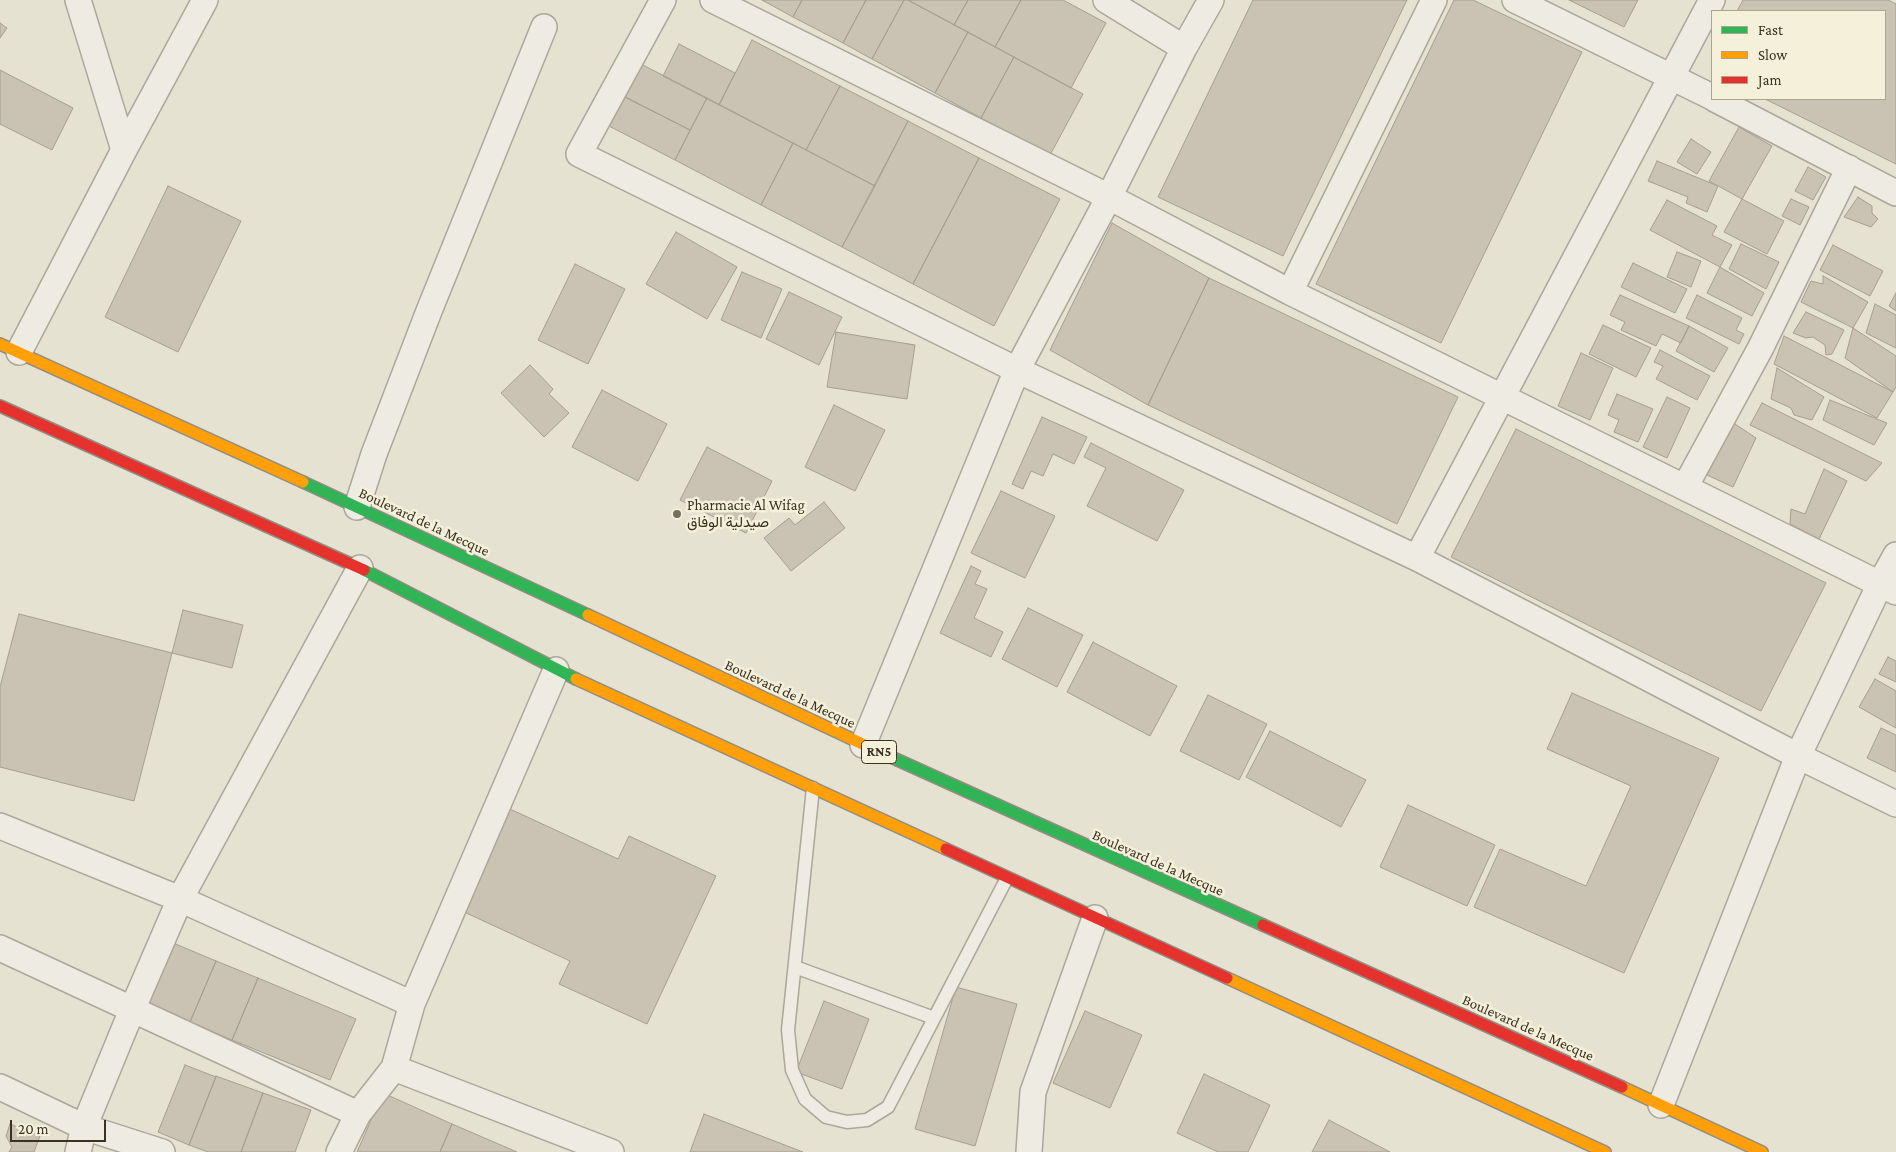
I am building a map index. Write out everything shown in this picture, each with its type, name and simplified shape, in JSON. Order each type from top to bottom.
[{"type":"main road","name":"Boulevard de la Mecque","points":[[9,348],[357,507],[863,745],[1762,1152]]},
{"type":"main road","points":[[0,406],[360,568],[556,670],[1605,1152]]},
{"type":"street","points":[[78,0],[124,150]]},
{"type":"street","points":[[9,348],[124,150],[205,0]]},
{"type":"street","points":[[663,0],[579,154],[1018,370],[1417,558],[1798,756],[1896,804]]},
{"type":"street","points":[[713,0],[1109,197],[1290,292],[1888,588]]},
{"type":"street","points":[[1106,0],[1184,48]]},
{"type":"street","points":[[863,745],[1018,370],[1109,197],[1184,48],[1211,0]]},
{"type":"street","points":[[1290,292],[1434,0]]},
{"type":"street","points":[[1515,0],[1711,96]]},
{"type":"street","points":[[1417,558],[1712,0]]},
{"type":"street","points":[[357,507],[374,454],[426,320],[544,27]]},
{"type":"street","points":[[1718,100],[1896,193]]},
{"type":"street","points":[[1686,487],[1760,349],[1849,168]]},
{"type":"street","points":[[1661,1105],[1798,756],[1888,588],[1896,555]]},
{"type":"street","points":[[78,1152],[84,1127],[180,899],[360,568]]},
{"type":"street","points":[[339,1152],[358,1114],[394,1068],[412,1004],[556,670]]},
{"type":"street","points":[[1,829],[180,899],[412,1004]]},
{"type":"street","points":[[1029,1152],[1033,1092],[1095,918]]},
{"type":"street","points":[[0,948],[358,1114]]},
{"type":"street","points":[[394,1068],[611,1152]]},
{"type":"street","points":[[0,1087],[84,1127],[162,1152]]},
{"type":"lane","points":[[813,788],[788,1030],[792,1070],[805,1099],[826,1117],[848,1122],[867,1120],[888,1107],[1007,878]]},
{"type":"lane","points":[[795,967],[934,1018]]},
{"type":"building","points":[[762,0],[802,0],[793,17]]},
{"type":"building","points":[[802,0],[866,0],[843,43],[793,17]]},
{"type":"building","points":[[866,0],[904,0],[872,59],[843,43]]},
{"type":"building","points":[[904,0],[908,0],[968,32],[935,93],[872,59]]},
{"type":"building","points":[[908,0],[968,0],[954,25]]},
{"type":"building","points":[[968,0],[1021,0],[995,47],[954,25]]},
{"type":"building","points":[[1021,0],[1063,0],[1106,23],[1071,88],[995,47]]},
{"type":"building","points":[[1253,0],[1407,0],[1283,256],[1158,197]]},
{"type":"building","points":[[1454,0],[1473,0],[1582,52],[1441,343],[1316,284]]},
{"type":"building","points":[[1569,0],[1638,0],[1624,27]]},
{"type":"building","points":[[1743,0],[1888,0],[1896,4],[1896,164],[1767,100],[1886,100],[1886,10],[1738,10]]},
{"type":"building","points":[[0,23],[7,28],[0,38]]},
{"type":"building","points":[[968,32],[1014,57],[981,118],[935,93]]},
{"type":"building","points":[[752,40],[840,86],[806,150],[719,105]]},
{"type":"building","points":[[679,44],[735,73],[719,105],[663,76]]},
{"type":"building","points":[[1014,57],[1083,94],[1050,155],[981,118]]},
{"type":"building","points":[[641,64],[707,98],[690,130],[625,97]]},
{"type":"building","points":[[0,70],[73,108],[52,150],[0,124]]},
{"type":"building","points":[[840,86],[908,121],[875,186],[806,150]]},
{"type":"building","points":[[625,97],[690,130],[675,160],[609,126]]},
{"type":"building","points":[[707,98],[793,143],[761,205],[675,160]]},
{"type":"building","points":[[908,121],[979,158],[913,284],[842,247]]},
{"type":"building","points":[[1739,127],[1772,146],[1742,199],[1709,181]]},
{"type":"building","points":[[1691,139],[1711,152],[1697,174],[1677,162]]},
{"type":"building","points":[[793,143],[875,186],[842,247],[761,205]]},
{"type":"building","points":[[979,158],[1060,199],[994,326],[913,284]]},
{"type":"building","points":[[1657,161],[1718,186],[1707,212],[1686,203],[1688,197],[1648,181]]},
{"type":"building","points":[[1808,167],[1826,177],[1813,200],[1795,191]]},
{"type":"building","points":[[168,186],[241,221],[178,352],[105,317]]},
{"type":"building","points":[[1858,197],[1872,206],[1872,213],[1878,219],[1871,227],[1844,217]]},
{"type":"building","points":[[1742,199],[1784,221],[1767,254],[1724,232]]},
{"type":"building","points":[[1791,199],[1809,207],[1800,225],[1782,216]]},
{"type":"building","points":[[1667,200],[1717,226],[1712,235],[1732,245],[1720,267],[1650,230]]},
{"type":"building","points":[[1112,223],[1209,278],[1148,405],[1050,350]]},
{"type":"building","points":[[676,232],[737,267],[707,319],[646,284]]},
{"type":"building","points":[[1741,244],[1779,262],[1766,289],[1729,269]]},
{"type":"building","points":[[1833,245],[1883,271],[1870,296],[1820,270]]},
{"type":"building","points":[[1677,252],[1701,261],[1691,287],[1667,277]]},
{"type":"building","points":[[1633,263],[1687,289],[1675,313],[1621,287]]},
{"type":"building","points":[[575,264],[625,289],[588,364],[538,340]]},
{"type":"building","points":[[1720,267],[1764,293],[1752,316],[1707,293]]},
{"type":"building","points":[[742,272],[782,289],[761,338],[721,320]]},
{"type":"building","points":[[1823,276],[1868,302],[1853,328],[1801,302],[1811,281],[1823,284]]},
{"type":"building","points":[[1209,278],[1458,397],[1397,524],[1148,405]]},
{"type":"building","points":[[789,292],[842,317],[819,365],[766,339]]},
{"type":"building","points":[[1896,293],[1896,311],[1889,306]]},
{"type":"building","points":[[1620,295],[1689,326],[1681,343],[1662,334],[1656,346],[1621,330],[1625,322],[1610,315]]},
{"type":"building","points":[[1697,295],[1742,318],[1736,330],[1744,334],[1739,344],[1686,318]]},
{"type":"building","points":[[1875,304],[1896,315],[1896,348],[1866,333]]},
{"type":"building","points":[[1806,312],[1844,330],[1832,354],[1826,355],[1825,345],[1813,337],[1806,338],[1793,333]]},
{"type":"building","points":[[1603,325],[1651,348],[1636,377],[1589,354]]},
{"type":"building","points":[[1689,326],[1728,348],[1714,372],[1676,351]]},
{"type":"building","points":[[1853,328],[1896,356],[1896,387],[1893,392],[1845,358]]},
{"type":"building","points":[[836,332],[915,345],[907,399],[827,387]]},
{"type":"building","points":[[1784,336],[1893,392],[1877,418],[1774,364]]},
{"type":"building","points":[[1660,350],[1710,376],[1697,400],[1656,379],[1663,366],[1654,362]]},
{"type":"building","points":[[1581,353],[1613,368],[1590,420],[1558,406]]},
{"type":"building","points":[[530,365],[553,389],[549,394],[569,413],[544,437],[501,393]]},
{"type":"building","points":[[1777,368],[1824,397],[1812,420],[1794,415],[1791,408],[1771,399]]},
{"type":"building","points":[[602,390],[667,424],[638,481],[572,447]]},
{"type":"building","points":[[1617,394],[1653,409],[1638,442],[1614,432],[1619,420],[1608,415]]},
{"type":"building","points":[[1667,397],[1690,408],[1667,458],[1643,447]]},
{"type":"building","points":[[1830,400],[1887,423],[1874,445],[1823,420]]},
{"type":"building","points":[[1762,403],[1882,463],[1866,481],[1750,425]]},
{"type":"building","points":[[834,405],[885,430],[855,491],[805,467]]},
{"type":"building","points":[[1042,417],[1087,437],[1074,464],[1053,454],[1043,476],[1031,471],[1023,489],[1012,484]]},
{"type":"building","points":[[1732,422],[1756,438],[1733,487],[1707,475]]},
{"type":"building","points":[[1516,429],[1826,583],[1761,711],[1451,557]]},
{"type":"building","points":[[1091,443],[1184,490],[1157,541],[1087,506],[1106,468],[1084,457]]},
{"type":"building","points":[[707,447],[772,481],[746,533],[680,500]]},
{"type":"building","points":[[1824,469],[1847,481],[1819,539],[1790,524],[1791,509],[1805,514]]},
{"type":"building","points":[[1001,491],[1055,516],[1025,578],[971,553]]},
{"type":"building","points":[[824,502],[845,528],[791,571],[764,538],[789,518],[795,525]]},
{"type":"building","points":[[971,566],[981,571],[975,584],[987,589],[974,618],[1003,632],[991,657],[940,633]]},
{"type":"building","points":[[1028,608],[1083,635],[1057,687],[1002,659]]},
{"type":"building","points":[[183,610],[243,625],[232,668],[172,653]]},
{"type":"building","points":[[19,614],[172,653],[134,801],[0,767],[0,687]]},
{"type":"building","points":[[1093,642],[1177,686],[1150,736],[1067,692]]},
{"type":"building","points":[[1888,657],[1896,661],[1896,682],[1879,674]]},
{"type":"building","points":[[1875,679],[1896,691],[1896,728],[1859,707]]},
{"type":"building","points":[[1572,693],[1719,758],[1624,973],[1474,907],[1500,849],[1586,886],[1631,786],[1547,749]]},
{"type":"building","points":[[1208,695],[1267,724],[1239,780],[1180,751]]},
{"type":"building","points":[[1881,728],[1896,735],[1896,772],[1867,758]]},
{"type":"building","points":[[1270,731],[1366,780],[1341,827],[1246,777]]},
{"type":"building","points":[[1408,805],[1495,845],[1467,906],[1380,867]]},
{"type":"building","points":[[510,809],[618,859],[629,836],[716,876],[647,1024],[559,984],[570,961],[462,911]]},
{"type":"building","points":[[171,942],[216,961],[190,1022],[145,1004]]},
{"type":"building","points":[[216,961],[258,978],[232,1040],[190,1022]]},
{"type":"building","points":[[258,978],[356,1019],[330,1080],[232,1040]]},
{"type":"building","points":[[956,987],[1017,1004],[975,1146],[915,1129]]},
{"type":"building","points":[[824,1001],[869,1019],[842,1089],[796,1072]]},
{"type":"building","points":[[1085,1011],[1142,1035],[1110,1108],[1053,1083]]},
{"type":"building","points":[[185,1065],[216,1077],[189,1145],[158,1132]]},
{"type":"building","points":[[1204,1074],[1270,1105],[1248,1152],[1218,1152],[1177,1133]]},
{"type":"building","points":[[216,1076],[263,1093],[241,1152],[208,1152],[189,1145]]},
{"type":"building","points":[[263,1093],[311,1110],[295,1152],[241,1152]]},
{"type":"building","points":[[383,1093],[452,1124],[440,1152],[357,1152]]},
{"type":"building","points":[[704,1114],[803,1152],[690,1152]]},
{"type":"building","points":[[1329,1120],[1390,1152],[1312,1152]]},
{"type":"building","points":[[10,1124],[40,1136],[34,1152],[9,1152],[12,1147],[6,1136]]},
{"type":"building","points":[[452,1124],[517,1152],[440,1152]]},
{"type":"traffic: fast","points":[[303,482],[588,615]]},
{"type":"traffic: fast","points":[[364,570],[576,679]]},
{"type":"traffic: fast","points":[[871,748],[1263,925]]},
{"type":"traffic: slow","points":[[0,344],[303,482]]},
{"type":"traffic: slow","points":[[588,615],[871,748]]},
{"type":"traffic: slow","points":[[576,679],[946,849]]},
{"type":"traffic: slow","points":[[1227,978],[1605,1152]]},
{"type":"traffic: slow","points":[[1622,1087],[1762,1152]]},
{"type":"traffic: jam","points":[[0,406],[364,570]]},
{"type":"traffic: jam","points":[[946,849],[1227,978]]},
{"type":"traffic: jam","points":[[1263,925],[1622,1087]]},
{"type":"place","name":"Pharmacie Al Wifag صيدلية الوفاق","points":[[677,514]]}]
